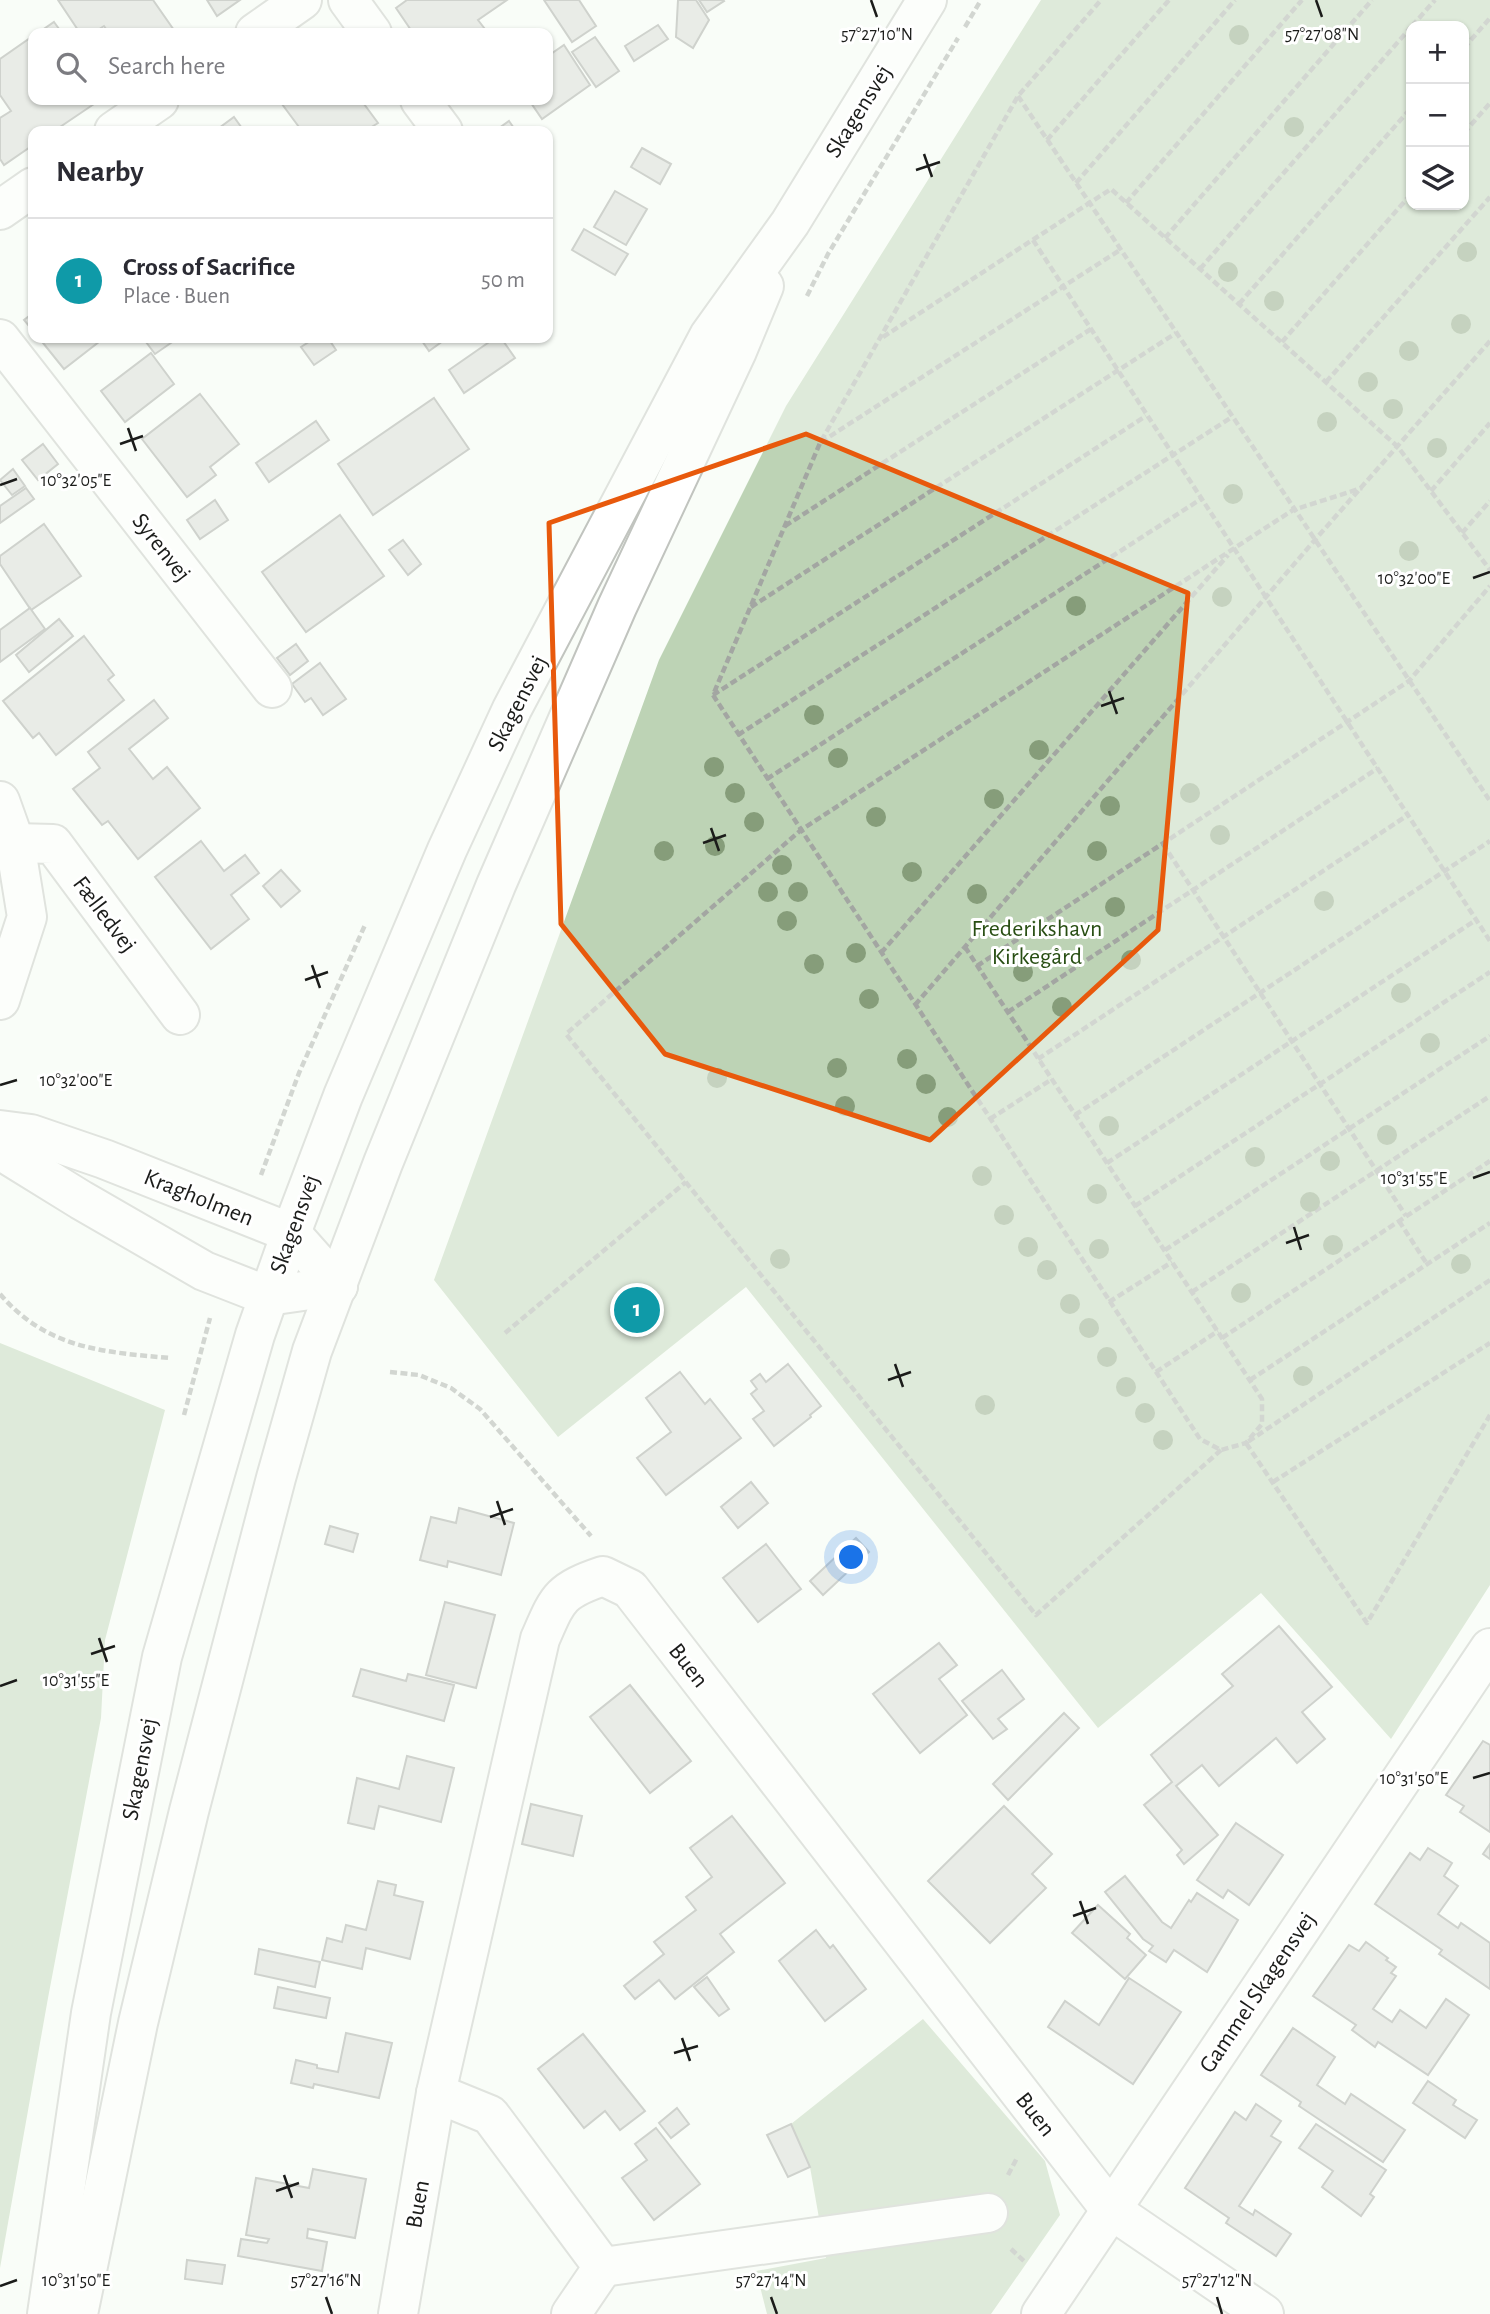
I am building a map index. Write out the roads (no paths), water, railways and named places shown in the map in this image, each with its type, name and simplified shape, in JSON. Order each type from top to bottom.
[{"type":"street","points":[[261,28],[302,0]]},
{"type":"street","points":[[348,0],[368,28]]},
{"type":"street","name":"Skagensvej","points":[[47,2314],[90,2013],[162,1657],[268,1296],[343,1096],[442,862],[512,709],[709,336],[790,223],[927,0]]},
{"type":"street","points":[[121,126],[152,105]]},
{"type":"street","points":[[424,105],[439,126]]},
{"type":"street","points":[[0,211],[28,191]]},
{"type":"street","name":"Skagensvej","points":[[78,2314],[138,2023],[189,1811],[312,1351],[383,1163],[496,885],[617,607],[737,351],[790,223]]},
{"type":"street","name":"Syrenvej","points":[[0,339],[272,688]]},
{"type":"street","points":[[0,801],[15,843],[27,918],[0,1000]]},
{"type":"street","name":"Fælledvej","points":[[15,843],[53,844],[180,1015]]},
{"type":"street","name":"Kragholmen","points":[[0,1130],[32,1134],[104,1159],[291,1233],[338,1286]]},
{"type":"street","points":[[0,1150],[204,1271],[268,1296],[338,1286]]},
{"type":"street","name":"Buen","points":[[398,2314],[436,2093],[540,1639],[555,1603],[575,1585],[603,1576],[630,1589],[1110,2209],[1264,2314]]},
{"type":"street","name":"Gammel Skagensvej","points":[[1041,2314],[1110,2209],[1485,1667]]},
{"type":"street","points":[[436,2093],[491,2115],[603,2267]]},
{"type":"street","points":[[570,2314],[603,2267],[988,2213]]},
{"type":"place","name":"Cross of Sacrifice","points":[[637,1310]]},
{"type":"park label","name":"Frederikshavn Kirkegård","points":[[1037,942]]}]
